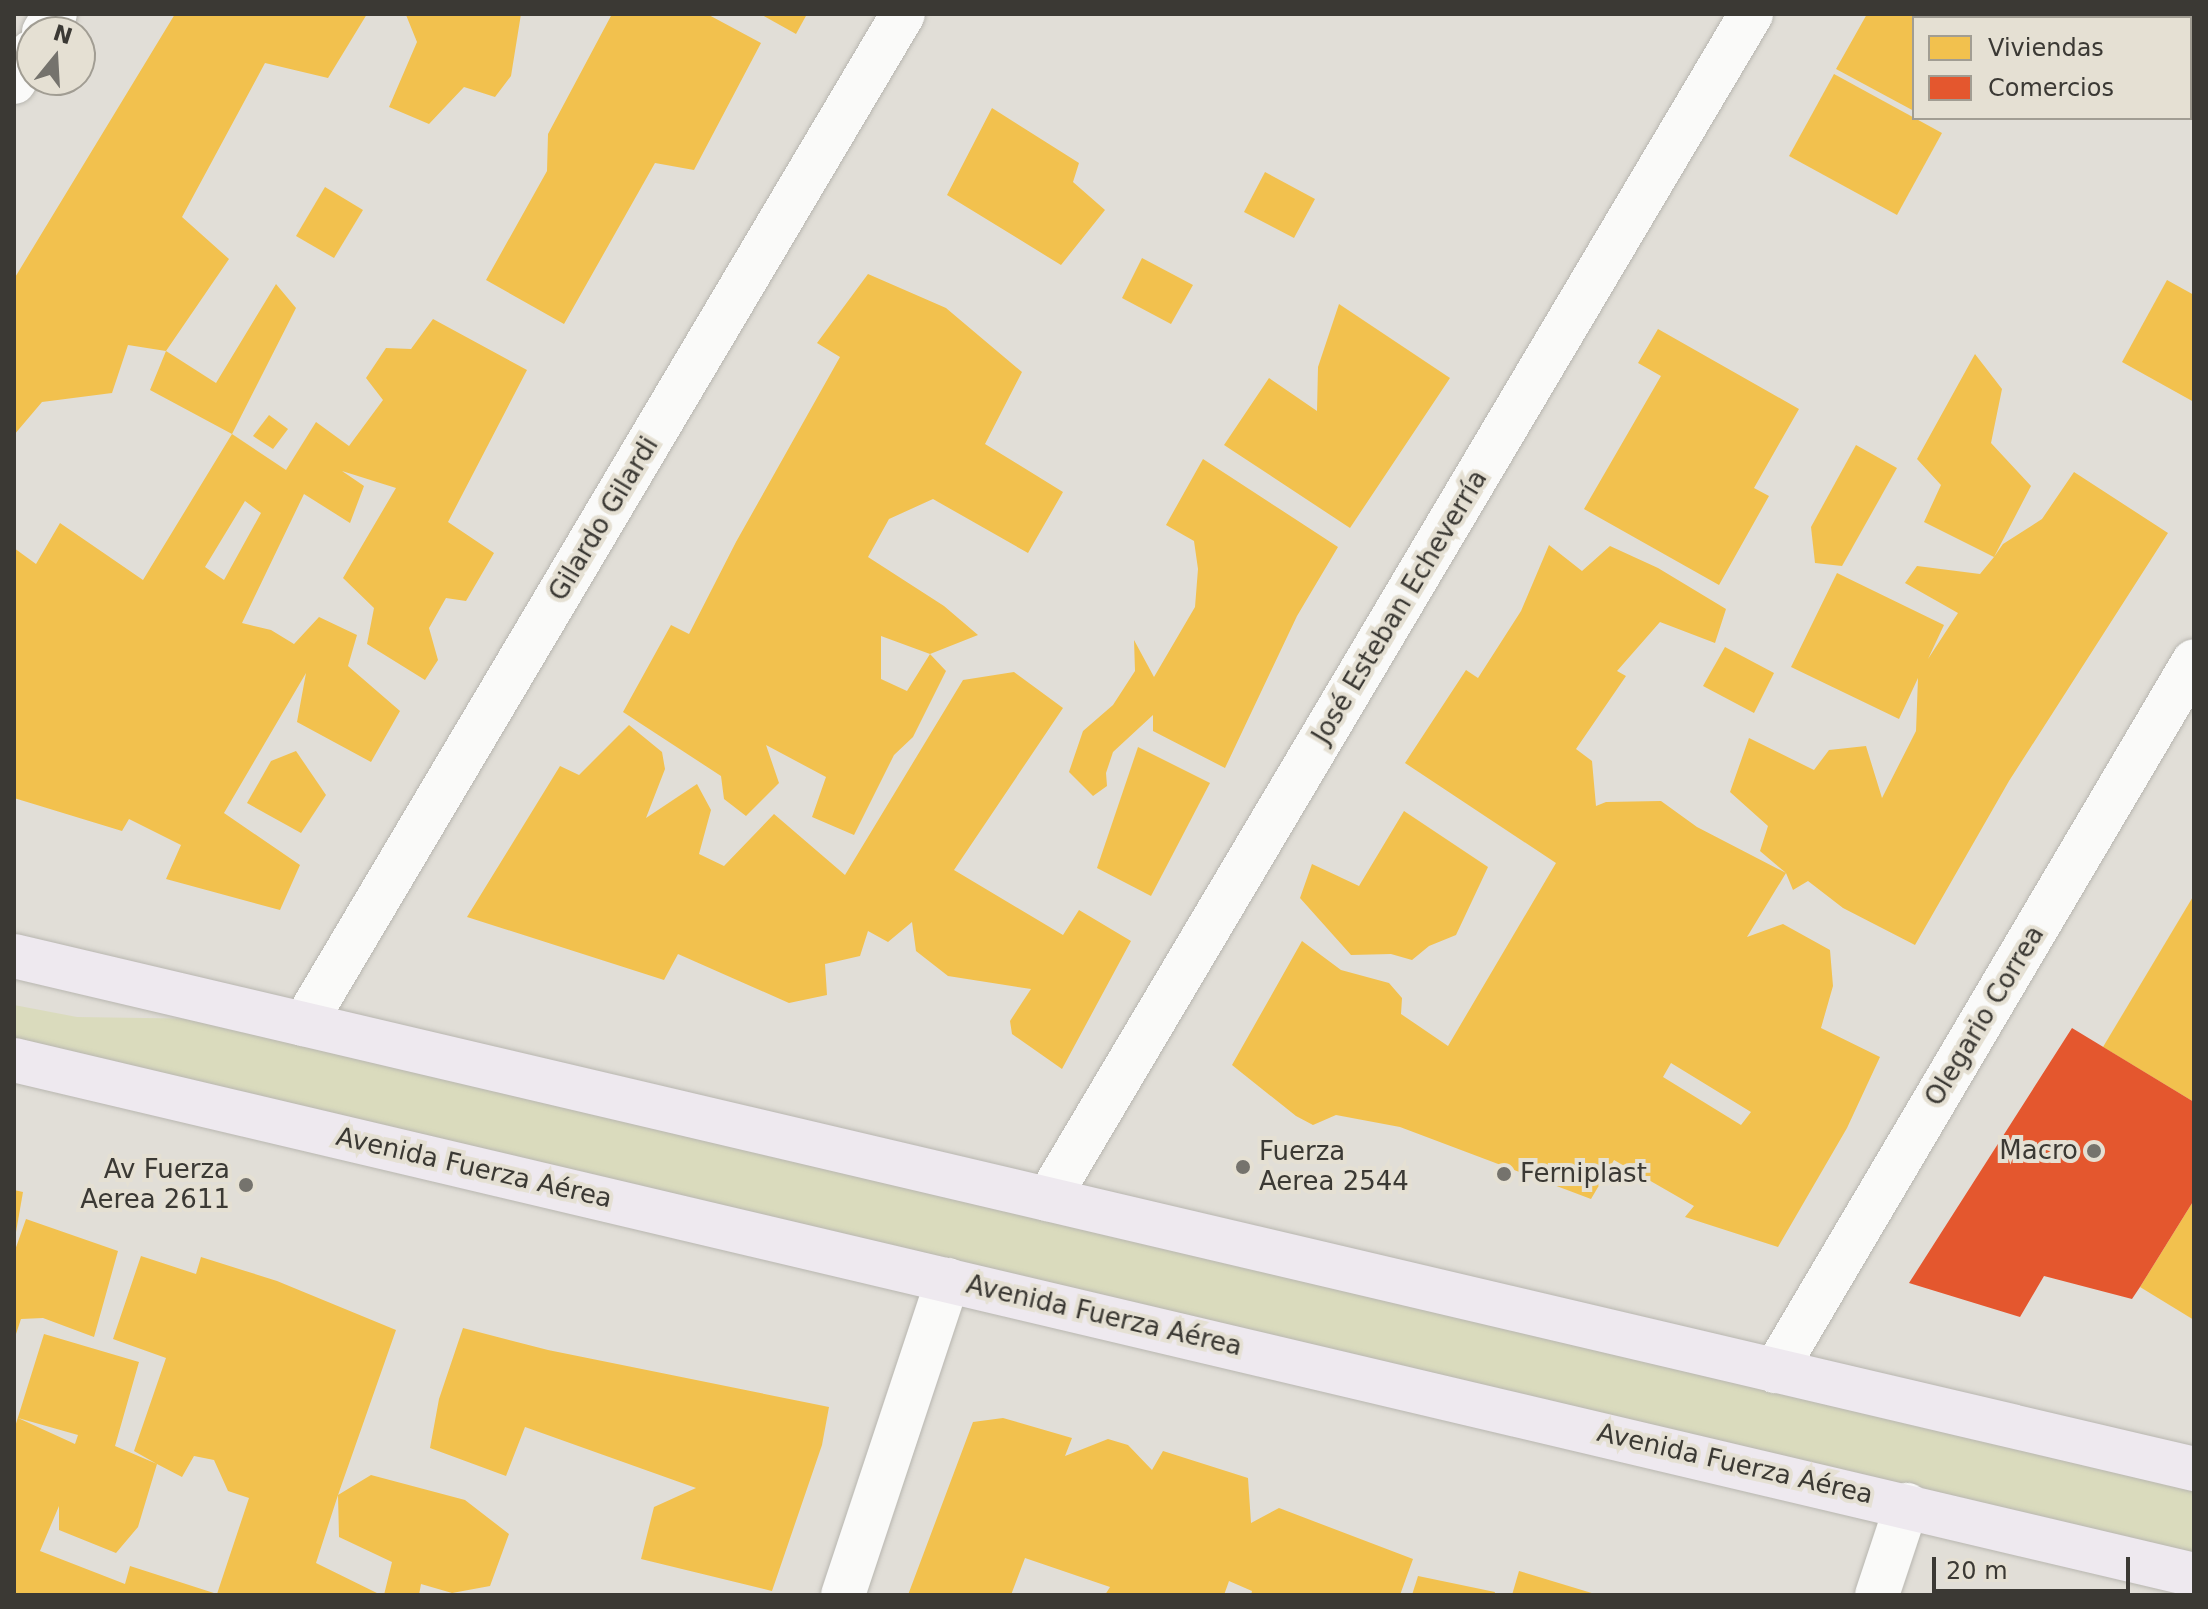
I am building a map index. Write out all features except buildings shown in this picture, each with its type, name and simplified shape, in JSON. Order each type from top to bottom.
[{"type":"main road","points":[[14,956],[2194,1469]]},
{"type":"main road","name":"Avenida Fuerza Aérea","points":[[14,1060],[2194,1575]]},
{"type":"street","name":"Gilardo Gilardi","points":[[304,1024],[903,14]]},
{"type":"street","name":"José Esteban Echeverría","points":[[1048,1199],[1751,14]]},
{"type":"street","name":"Olegario Correa","points":[[1775,1371],[2194,661]]},
{"type":"street","points":[[843,1595],[948,1280]]},
{"type":"street","points":[[1877,1595],[1907,1505]]},
{"type":"green space","points":[[14,1005],[77,1017],[211,1019],[2194,1469],[2194,1575],[14,1060]]},
{"type":"place","name":"Macro","points":[[2094,1151]]},
{"type":"place","name":"Fuerza Aerea 2544","points":[[1243,1167]]},
{"type":"place","name":"Ferniplast","points":[[1504,1174]]},
{"type":"place","name":"Av Fuerza Aerea 2611","points":[[246,1185]]}]
